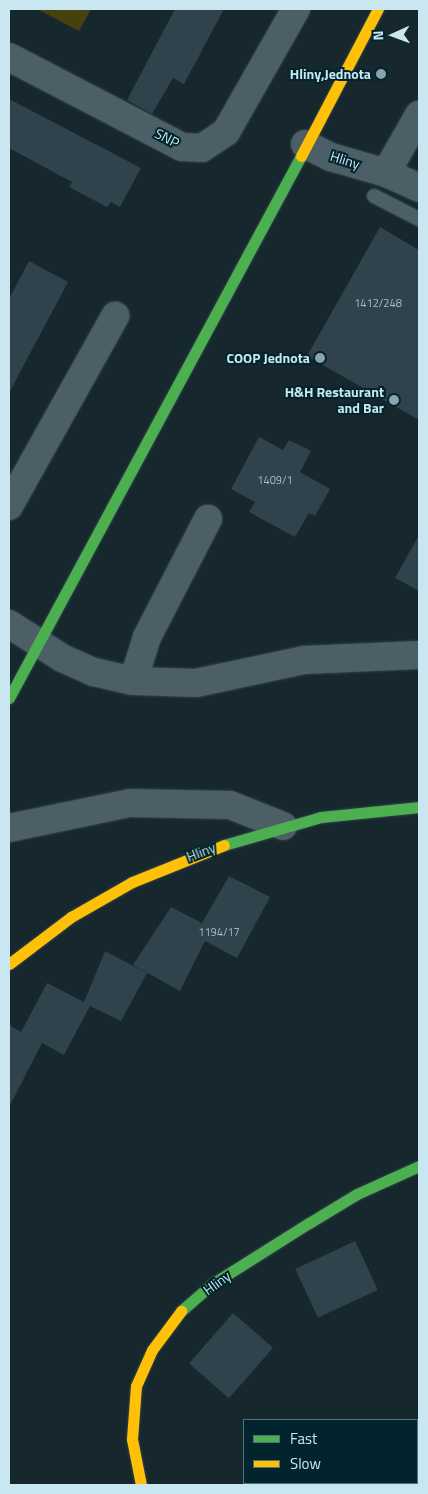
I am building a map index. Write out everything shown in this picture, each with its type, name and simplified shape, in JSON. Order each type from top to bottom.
[{"type":"street","name":"SNP","points":[[9,57],[182,147],[202,148],[226,132],[296,9]]},
{"type":"street","points":[[9,698],[40,646],[378,9]]},
{"type":"street","points":[[380,184],[419,115]]},
{"type":"street","name":"Hliny","points":[[305,144],[380,184],[419,188]]},
{"type":"street","points":[[9,506],[115,316]]},
{"type":"street","points":[[133,681],[147,638],[208,519]]},
{"type":"street","points":[[9,624],[40,646],[94,672],[133,681],[196,683],[304,660],[419,655]]},
{"type":"street","points":[[9,828],[130,803],[230,804],[283,826]]},
{"type":"street","name":"Hliny","points":[[9,964],[71,917],[132,882],[202,851],[283,826],[419,807]]},
{"type":"street","name":"Hliny","points":[[141,1485],[132,1439],[136,1386],[145,1362],[176,1315],[212,1284],[309,1223],[357,1194],[419,1166]]},
{"type":"lane","points":[[380,184],[419,219]]},
{"type":"shaded area","points":[[37,9],[91,9],[79,31]]},
{"type":"building","points":[[175,9],[224,9],[184,84],[173,78],[152,114],[127,100]]},
{"type":"building","points":[[9,99],[141,168],[120,207],[111,202],[107,207],[69,187],[72,182],[9,148]]},
{"type":"building","points":[[380,227],[419,250],[419,420],[307,356]]},
{"type":"building","points":[[29,261],[68,282],[9,393],[9,299]]},
{"type":"building","points":[[259,437],[283,450],[289,440],[311,451],[300,472],[330,489],[315,516],[309,513],[295,537],[249,512],[255,502],[231,489]]},
{"type":"building","points":[[419,535],[419,591],[395,578]]},
{"type":"building","points":[[229,876],[270,897],[237,958],[205,941],[180,991],[133,965],[171,907],[202,923]]},
{"type":"building","points":[[105,951],[147,973],[121,1021],[90,1006],[64,1055],[42,1043],[9,1107],[9,1025],[21,1032],[47,983],[84,1002]]},
{"type":"building","points":[[355,1241],[378,1290],[318,1318],[295,1269]]},
{"type":"building","points":[[233,1313],[273,1348],[229,1398],[189,1364]]},
{"type":"traffic: fast","points":[[9,698],[301,156]]},
{"type":"traffic: fast","points":[[224,845],[321,817],[419,807]]},
{"type":"traffic: fast","points":[[181,1311],[212,1284],[309,1223],[357,1194],[419,1166]]},
{"type":"traffic: slow","points":[[301,156],[378,9]]},
{"type":"traffic: slow","points":[[9,964],[71,917],[132,882],[224,845]]},
{"type":"traffic: slow","points":[[141,1485],[132,1439],[136,1386],[152,1350],[181,1311]]},
{"type":"place","name":"Hliny,Jednota","points":[[381,74]]},
{"type":"place","name":"COOP Jednota","points":[[320,358]]},
{"type":"place","name":"H&H Restaurant and Bar","points":[[394,400]]}]
